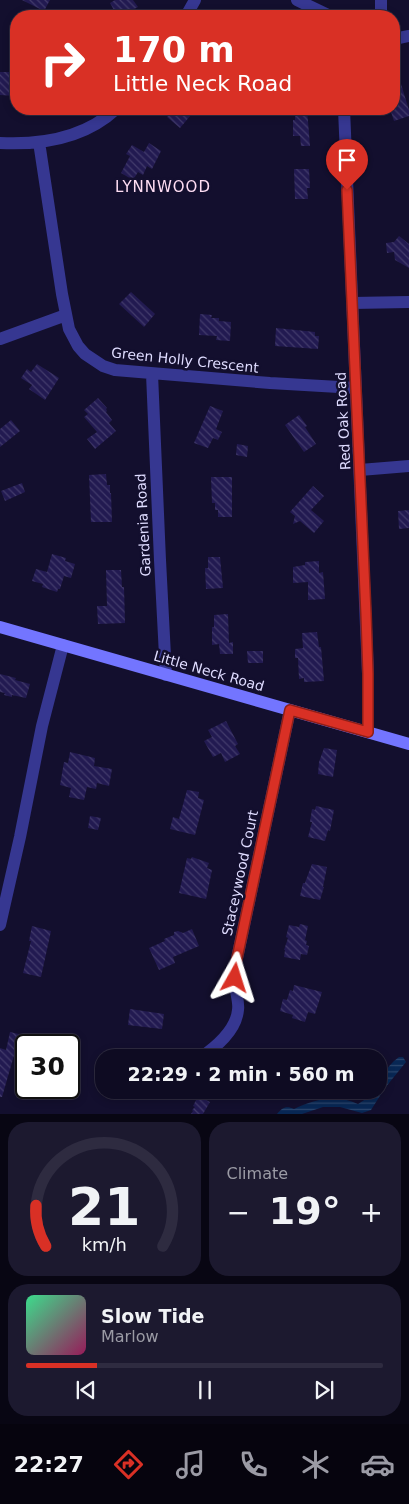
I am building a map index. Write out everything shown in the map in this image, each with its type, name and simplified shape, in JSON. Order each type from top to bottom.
[{"type":"street","points":[[297,0],[318,10]]},
{"type":"street","points":[[0,143],[38,142],[77,134],[108,115]]},
{"type":"street","name":"Red Oak Road","points":[[344,115],[368,674],[368,732]]},
{"type":"street","name":"Green Holly Crescent","points":[[38,142],[69,329],[78,346],[95,362],[115,370],[152,374],[270,384],[356,388]]},
{"type":"street","points":[[352,303],[409,302]]},
{"type":"street","points":[[0,339],[66,315]]},
{"type":"street","name":"Gardenia Road","points":[[152,374],[166,675]]},
{"type":"street","points":[[360,470],[409,466]]},
{"type":"street","name":"Little Neck Road","points":[[0,627],[409,744]]},
{"type":"street","points":[[0,925],[42,726],[63,645]]},
{"type":"street","name":"Staceywood Court","points":[[212,1049],[223,1039],[238,1015],[239,1008],[235,978],[236,963],[290,710]]},
{"type":"water","points":[[399,1057],[403,1057],[406,1062],[387,1086],[387,1069]]},
{"type":"water","points":[[326,1099],[342,1099],[358,1104],[366,1099],[378,1099],[371,1110],[362,1113],[340,1107],[323,1107],[302,1114],[277,1114],[284,1108],[294,1109]]},
{"type":"building","points":[[22,0],[50,0],[45,10]]},
{"type":"building","points":[[115,0],[133,0],[138,7],[135,10],[114,10],[110,3]]},
{"type":"building","points":[[0,72],[10,72],[10,96],[0,95]]},
{"type":"building","points":[[400,84],[409,110],[409,116],[394,121],[392,115],[400,115]]},
{"type":"building","points":[[169,115],[191,115],[180,128],[167,117]]},
{"type":"building","points":[[295,115],[307,115],[310,146],[301,146],[300,136],[293,136],[293,120],[295,120]]},
{"type":"building","points":[[149,143],[161,151],[152,169],[147,166],[143,175],[138,172],[133,180],[121,173],[130,156],[126,154],[132,145],[144,152]]},
{"type":"building","points":[[294,169],[309,169],[310,188],[307,188],[308,199],[295,199]]},
{"type":"building","points":[[399,236],[409,244],[409,268],[395,260],[394,252],[387,253],[386,243],[394,242]]},
{"type":"building","points":[[131,292],[155,314],[144,327],[119,304]]},
{"type":"building","points":[[200,314],[212,315],[211,318],[219,318],[219,321],[231,322],[230,341],[216,340],[217,336],[199,335]]},
{"type":"building","points":[[276,328],[315,332],[315,336],[319,336],[318,349],[275,346]]},
{"type":"building","points":[[37,364],[59,378],[45,400],[29,389],[32,385],[21,378],[27,369],[31,372]]},
{"type":"building","points":[[98,398],[107,408],[106,412],[112,420],[109,423],[116,431],[95,449],[87,439],[97,432],[84,417],[88,414],[84,410]]},
{"type":"building","points":[[210,406],[223,411],[216,429],[222,432],[218,440],[213,438],[208,448],[194,443]]},
{"type":"building","points":[[299,415],[316,444],[304,452],[285,425]]},
{"type":"building","points":[[11,420],[20,431],[0,447],[0,429]]},
{"type":"building","points":[[237,444],[248,446],[247,457],[236,455]]},
{"type":"building","points":[[106,474],[107,485],[110,485],[111,493],[112,522],[91,522],[89,475]]},
{"type":"building","points":[[211,477],[232,477],[232,517],[218,517],[215,503],[212,503]]},
{"type":"building","points":[[22,483],[25,492],[5,501],[1,491]]},
{"type":"building","points":[[313,486],[324,496],[311,510],[324,521],[314,533],[300,521],[293,524],[295,516],[290,512]]},
{"type":"building","points":[[409,510],[409,528],[399,529],[398,511]]},
{"type":"building","points":[[52,554],[66,558],[65,561],[75,564],[71,578],[64,576],[60,589],[57,592],[42,587],[43,584],[32,581],[36,569],[47,572]]},
{"type":"building","points":[[208,557],[220,557],[223,588],[206,589],[205,568],[208,568]]},
{"type":"building","points":[[319,561],[319,573],[323,572],[325,599],[308,600],[308,582],[293,583],[293,567],[305,565],[305,562]]},
{"type":"building","points":[[106,570],[121,570],[122,587],[124,587],[125,623],[98,624],[97,606],[107,606]]},
{"type":"building","points":[[228,614],[229,643],[233,642],[233,654],[220,654],[219,644],[212,645],[214,615]]},
{"type":"building","points":[[317,632],[319,647],[321,647],[324,681],[304,682],[304,678],[299,679],[298,658],[295,658],[295,649],[303,648],[302,633]]},
{"type":"building","points":[[247,651],[263,651],[263,663],[248,663]]},
{"type":"building","points":[[0,674],[30,684],[26,698],[12,695],[12,697],[0,692]]},
{"type":"building","points":[[226,721],[238,744],[235,746],[240,754],[225,762],[221,753],[213,757],[204,741],[212,737],[208,730]]},
{"type":"building","points":[[324,748],[337,750],[333,777],[318,774],[319,762]]},
{"type":"building","points":[[70,752],[95,758],[94,766],[112,769],[109,786],[97,783],[96,789],[87,787],[84,800],[69,797],[71,788],[60,785],[64,762],[68,763]]},
{"type":"building","points":[[187,790],[199,792],[198,798],[204,800],[195,835],[170,829],[173,817],[179,819]]},
{"type":"building","points":[[316,806],[334,810],[330,831],[328,830],[325,841],[308,837],[312,822],[310,822],[312,809],[315,810]]},
{"type":"building","points":[[90,816],[101,818],[98,830],[88,828]]},
{"type":"building","points":[[192,857],[209,863],[207,868],[212,870],[206,899],[179,893],[187,858],[191,859]]},
{"type":"building","points":[[312,864],[327,867],[320,900],[300,896],[303,883],[305,883]]},
{"type":"building","points":[[300,924],[308,926],[305,940],[307,941],[306,945],[309,946],[307,955],[301,954],[300,960],[284,957],[289,925],[299,927]]},
{"type":"building","points":[[32,926],[51,931],[41,977],[23,973],[31,941],[29,941]]},
{"type":"building","points":[[192,929],[199,946],[173,957],[175,963],[159,970],[149,948],[165,941],[164,939],[174,935],[174,932],[183,933]]},
{"type":"building","points":[[294,985],[322,992],[315,1014],[308,1012],[305,1022],[292,1018],[293,1015],[280,1011],[283,999],[287,1000],[290,990],[293,991]]},
{"type":"building","points":[[130,1009],[164,1014],[162,1029],[128,1025]]},
{"type":"building","points":[[10,1032],[19,1034],[15,1034],[15,1052],[2,1097],[0,1097],[0,1048],[6,1050]]},
{"type":"building","points":[[196,1099],[204,1099],[210,1102],[203,1114],[191,1114],[195,1107],[193,1106]]},
{"type":"district","name":"LYNNWOOD","points":[[163,187]]},
{"type":"route","points":[[235,978],[236,963],[290,710],[368,732],[366,614],[347,190]]}]
